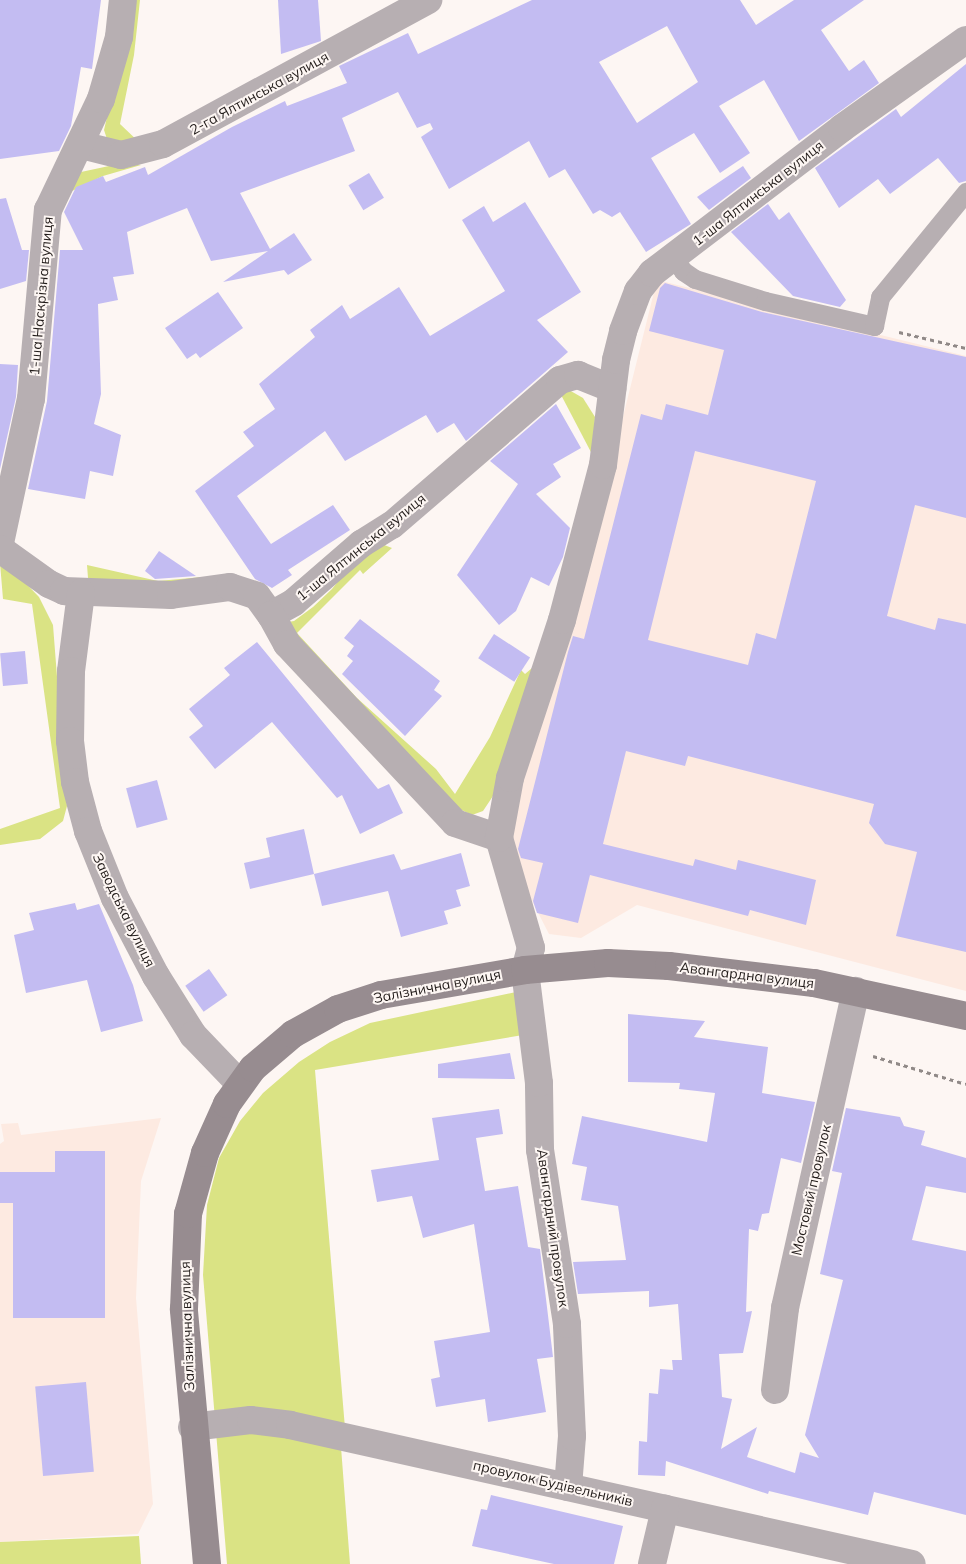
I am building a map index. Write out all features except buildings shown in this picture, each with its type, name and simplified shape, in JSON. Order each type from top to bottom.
[{"type":"street","name":"1-ша Наскрізна вулиця","points":[[0,543],[31,399],[44,225],[53,196],[82,146],[112,66],[123,0]]},
{"type":"street","name":"2-га Ялтинська вулиця","points":[[82,146],[121,154],[164,144],[428,0]]},
{"type":"street","name":"1-ша Ялтинська вулиця","points":[[525,970],[531,948],[529,934],[499,838],[510,778],[585,539],[603,465],[612,389],[623,331],[638,291],[652,273],[842,128],[966,40]]},
{"type":"street","name":"1-ша Ялтинська вулиця","points":[[271,615],[294,602],[361,544],[392,525],[560,380],[578,375],[612,389]]},
{"type":"street","points":[[0,549],[56,588],[81,593],[183,594],[230,587],[257,596],[271,615],[287,644],[449,817],[465,829],[499,838]]},
{"type":"street","name":"Заводська вулиця","points":[[81,593],[71,671],[70,741],[75,782],[88,831],[115,898],[156,976],[193,1035],[240,1084]]},
{"type":"street","name":"Авангардна вулиця","points":[[525,970],[608,963],[661,965],[814,983],[966,1016]]},
{"type":"street","name":"Залізнична вулиця","points":[[207,1564],[192,1427],[183,1289],[188,1214],[205,1153],[224,1110],[240,1084],[267,1055],[293,1034],[338,1009],[423,986],[525,970]]},
{"type":"street","name":"Авангардний провулок","points":[[525,970],[539,1083],[540,1150],[567,1324],[571,1402],[568,1487]]},
{"type":"street","name":"Мостовий провулок","points":[[775,1390],[786,1303],[856,991]]},
{"type":"street","name":"провулок Будівельників","points":[[192,1427],[251,1420],[290,1425],[912,1564]]},
{"type":"street","points":[[652,1564],[664,1508]]},
{"type":"lane","points":[[674,258],[683,271],[695,279],[765,300],[874,326],[880,297],[966,192]]},
{"type":"path","points":[[874,326],[966,348]]},
{"type":"path","points":[[843,1047],[966,1084]]},
{"type":"shaded area","points":[[657,280],[966,356],[966,991],[637,905],[581,938],[549,934],[510,858],[511,817],[568,638]]},
{"type":"shaded area","points":[[161,1118],[141,1181],[136,1298],[153,1504],[138,1534],[0,1542],[0,1144],[4,1141],[1,1124],[18,1123],[21,1135]]},
{"type":"green space","points":[[134,0],[140,0],[134,55],[120,124],[141,144],[107,139],[104,130]]},
{"type":"green space","points":[[123,163],[141,165],[103,176],[70,192],[66,190],[81,172]]},
{"type":"green space","points":[[569,390],[583,398],[595,417],[593,456],[559,391]]},
{"type":"green space","points":[[379,543],[392,548],[363,574],[360,570],[297,633],[357,698],[436,769],[455,794],[490,737],[521,670],[525,674],[532,668],[536,669],[495,793],[483,811],[472,815],[451,805],[282,623],[294,621],[313,607],[332,589],[355,560]]},
{"type":"green space","points":[[0,563],[13,570],[39,597],[53,625],[67,806],[63,821],[40,839],[0,845],[0,829],[60,808],[32,604],[3,599]]},
{"type":"green space","points":[[87,565],[158,581],[202,577],[238,583],[105,582],[88,578]]},
{"type":"green space","points":[[516,992],[523,1035],[315,1070],[345,1428],[341,1447],[350,1564],[227,1564],[203,1275],[207,1205],[219,1158],[240,1121],[263,1093],[299,1062],[330,1042],[370,1023]]},
{"type":"green space","points":[[139,1536],[141,1564],[0,1564],[0,1542]]}]
